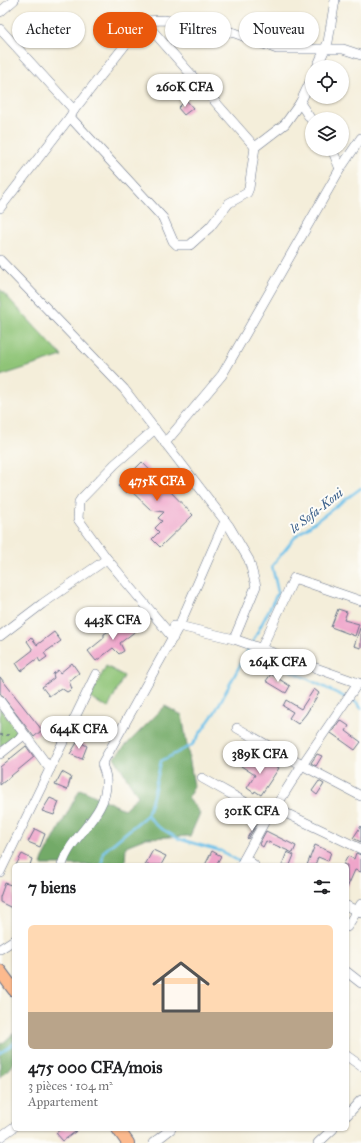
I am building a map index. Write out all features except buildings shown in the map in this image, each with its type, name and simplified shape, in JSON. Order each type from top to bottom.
[{"type":"main road","points":[[0,971],[12,987]]},
{"type":"main road","points":[[119,1131],[128,1143]]},
{"type":"street","points":[[0,12],[14,0]]},
{"type":"street","points":[[320,60],[328,42],[335,0]]},
{"type":"street","points":[[157,20],[164,20],[235,32],[277,49],[343,49],[361,55]]},
{"type":"street","points":[[0,29],[72,114],[164,218],[176,245],[190,245],[210,227],[229,203],[247,193],[255,147],[285,124],[300,103],[305,93]]},
{"type":"street","points":[[157,36],[255,147]]},
{"type":"street","points":[[0,208],[123,48]]},
{"type":"street","points":[[300,103],[306,112]]},
{"type":"street","points":[[165,443],[222,374],[340,170],[361,138]]},
{"type":"street","points":[[335,156],[340,170]]},
{"type":"street","points":[[0,260],[124,389],[225,521],[249,560],[256,586],[234,639]]},
{"type":"street","points":[[155,429],[115,464],[81,499],[79,502],[78,518],[107,559],[172,638]]},
{"type":"street","points":[[63,863],[65,855],[97,813],[105,792],[106,778],[102,764],[179,626],[225,521]]},
{"type":"street","points":[[0,636],[42,604],[107,559]]},
{"type":"street","points":[[261,650],[294,578],[361,601]]},
{"type":"street","points":[[162,626],[179,626],[234,639],[261,650],[360,683],[302,765],[275,808],[268,815],[243,861]]},
{"type":"street","points":[[0,872],[96,674]]},
{"type":"street","points":[[0,701],[50,769]]},
{"type":"street","points":[[237,728],[361,796]]},
{"type":"street","points":[[0,754],[24,735]]},
{"type":"street","points":[[202,778],[268,815]]},
{"type":"street","points":[[275,808],[361,849]]},
{"type":"street","points":[[0,949],[12,941]]},
{"type":"street","points":[[349,974],[361,983]]},
{"type":"street","points":[[349,1057],[361,1066]]},
{"type":"street","points":[[349,1113],[361,1100]]},
{"type":"street","points":[[8,1143],[1,1136],[12,1128]]},
{"type":"street","points":[[153,1143],[168,1131]]},
{"type":"street","points":[[318,1143],[331,1131]]},
{"type":"green space","points":[[0,289],[62,356],[0,376]]},
{"type":"green space","points":[[106,666],[124,676],[108,708],[90,698]]},
{"type":"green space","points":[[165,706],[182,715],[194,786],[188,798],[200,813],[190,836],[146,838],[126,846],[125,863],[42,863],[80,789],[124,809],[138,796],[114,757]]},
{"type":"green space","points":[[0,708],[18,732],[0,747]]},
{"type":"green space","points":[[12,1035],[12,1065],[0,1078],[0,1044]]},
{"type":"waterway","name":"le Sofa-Koni","points":[[252,643],[278,592],[272,566],[296,536],[361,488]]},
{"type":"waterway","name":"le Sofa-Koni","points":[[102,863],[103,852],[147,815],[161,761],[192,745],[215,712],[249,648]]},
{"type":"waterway","points":[[248,650],[357,703],[361,708]]},
{"type":"waterway","points":[[147,815],[157,826],[179,839],[221,851],[240,862]]},
{"type":"waterway","name":"le Sofa-Koni","points":[[0,1053],[12,1044]]}]
